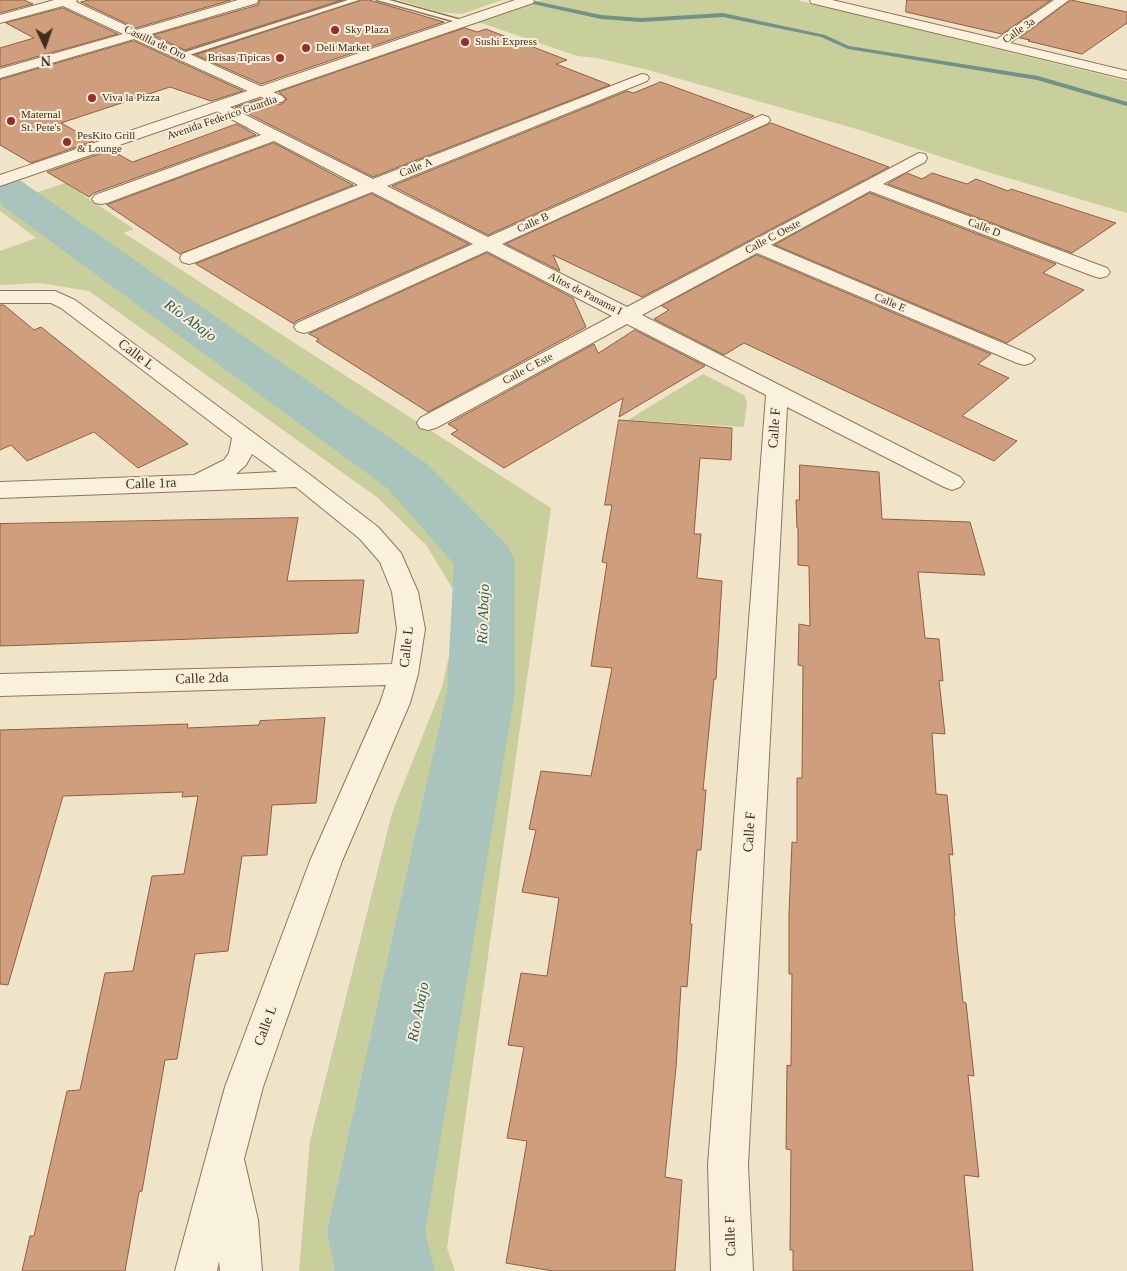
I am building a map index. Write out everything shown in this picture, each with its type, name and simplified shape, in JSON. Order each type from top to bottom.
[{"type":"street","points":[[0,74],[252,0]]},
{"type":"street","name":"Avenida Federico Guardia","points":[[226,110],[259,91],[528,0]]},
{"type":"street","points":[[816,0],[1127,75]]},
{"type":"street","points":[[859,10],[877,0]]},
{"type":"street","name":"Calle 3a","points":[[999,44],[1063,0]]},
{"type":"street","points":[[0,19],[65,1]]},
{"type":"street","name":"Castilla de Oro","points":[[65,1],[276,99]]},
{"type":"street","name":"Avenida Federico Guardia","points":[[0,196],[47,172],[226,110],[276,99],[395,56],[422,43],[440,31]]},
{"type":"street","name":"Calle A","points":[[189,258],[642,78]]},
{"type":"street","name":"Altos de Panama I","points":[[226,110],[952,482]]},
{"type":"street","name":"Calle B","points":[[304,327],[762,120]]},
{"type":"street","points":[[101,199],[275,135]]},
{"type":"street","name":"Calle C Oeste","points":[[627,316],[919,158]]},
{"type":"street","name":"Avenida Federico Guardia","points":[[0,181],[47,172]]},
{"type":"street","name":"Calle D","points":[[869,185],[1100,272]]},
{"type":"street","name":"Calle E","points":[[757,246],[1024,359]]},
{"type":"street","name":"Calle L","points":[[0,297],[55,297],[68,304],[302,478],[370,533],[392,559],[405,592],[411,629],[404,674],[395,703],[326,861],[244,1087],[196,1271]]},
{"type":"street","name":"Calle C Este","points":[[428,423],[627,316]]},
{"type":"street","name":"Calle F","points":[[732,1271],[728,1165],[777,393]]},
{"type":"street","points":[[195,482],[218,475],[235,463],[244,449],[244,436]]},
{"type":"street","name":"Calle 1ra","points":[[0,490],[302,478]]},
{"type":"street","name":"Calle 2da","points":[[0,685],[404,674]]},
{"type":"street","name":"Calle L","points":[[224,1158],[238,1220],[241,1271]]},
{"type":"lane","points":[[180,55],[355,0]]},
{"type":"lane","points":[[381,0],[464,22]]},
{"type":"green space","points":[[398,0],[502,0],[462,14],[440,12]]},
{"type":"green space","points":[[542,0],[797,0],[1127,81],[1127,213],[984,171],[860,130],[648,70],[597,58],[577,56],[478,22]]},
{"type":"green space","points":[[65,183],[134,229],[124,233],[551,508],[447,1248],[455,1271],[299,1271],[310,1141],[392,813],[442,687],[453,638],[454,591],[426,545],[378,498],[89,291],[39,283],[0,285],[0,251],[36,238],[0,211],[0,205]]},
{"type":"green space","points":[[703,374],[744,395],[747,402],[744,427],[628,420]]},
{"type":"building","points":[[0,0],[24,0],[33,4],[0,13]]},
{"type":"building","points":[[90,0],[231,0],[136,28],[81,2]]},
{"type":"building","points":[[260,0],[342,0],[185,50],[153,35],[258,5]]},
{"type":"building","name":"Sky Plaza","points":[[361,0],[369,0],[444,22],[261,84],[196,55]]},
{"type":"building","points":[[907,0],[1051,0],[1002,34],[906,12]]},
{"type":"building","points":[[1071,0],[1127,12],[1127,23],[1082,54],[1020,38]]},
{"type":"building","points":[[63,8],[118,34],[0,67],[0,48],[34,38],[6,23]]},
{"type":"building","points":[[465,28],[477,32],[486,29],[567,60],[556,64],[610,85],[373,177],[235,107],[260,99],[271,104],[282,104],[287,99],[279,92]]},
{"type":"building","points":[[134,41],[243,91],[211,101],[170,87],[61,123],[94,141],[31,163],[0,145],[0,80]]},
{"type":"building","points":[[661,82],[754,116],[488,235],[392,186],[627,91],[633,93]]},
{"type":"building","points":[[771,123],[889,167],[642,297],[553,255],[560,271],[506,244]]},
{"type":"building","points":[[237,124],[256,135],[94,193],[89,197],[47,172],[111,150],[132,162]]},
{"type":"building","points":[[274,143],[353,185],[180,254],[107,205]]},
{"type":"building","points":[[907,173],[922,179],[932,173],[967,184],[976,179],[1008,191],[1011,189],[1116,223],[1072,253],[888,184]]},
{"type":"building","points":[[870,193],[1056,264],[1043,273],[1084,290],[1007,343],[775,245]]},
{"type":"building","points":[[372,194],[469,244],[296,321],[294,324],[196,264]]},
{"type":"building","points":[[487,253],[573,298],[586,327],[428,412],[316,341],[319,339],[309,334]]},
{"type":"building","points":[[757,255],[991,354],[978,364],[1009,378],[962,416],[1017,441],[994,461],[744,343],[724,355],[654,319],[669,310],[662,306]]},
{"type":"building","points":[[0,305],[4,305],[34,330],[41,327],[188,444],[138,468],[94,432],[27,461],[11,445],[0,450]]},
{"type":"building","points":[[635,330],[705,366],[619,417],[623,398],[504,468],[451,434],[458,430],[448,424],[594,344],[598,353]]},
{"type":"building","points":[[619,420],[732,428],[731,460],[700,458],[694,534],[701,534],[697,578],[722,581],[716,679],[714,679],[703,790],[706,790],[701,850],[697,850],[690,924],[692,924],[687,987],[681,986],[676,1067],[665,1177],[682,1180],[675,1271],[553,1271],[506,1263],[527,1141],[507,1138],[524,1047],[508,1045],[521,973],[547,976],[559,898],[522,892],[536,830],[529,829],[541,771],[591,776],[612,668],[591,666],[607,563],[602,562],[612,505],[605,505]]},
{"type":"building","points":[[800,465],[879,472],[882,519],[970,522],[985,575],[918,572],[925,638],[939,639],[943,681],[939,680],[945,734],[932,733],[936,794],[947,795],[953,855],[949,854],[954,916],[963,1002],[966,1003],[974,1076],[968,1075],[979,1177],[964,1175],[973,1271],[793,1271],[793,1250],[790,1250],[791,1150],[786,1149],[787,1065],[791,1066],[792,974],[789,974],[789,914],[792,842],[797,843],[797,778],[802,778],[803,666],[798,665],[799,624],[810,626],[809,566],[798,565],[796,500],[799,500]]},
{"type":"building","points":[[298,518],[287,581],[364,580],[358,633],[0,646],[0,524]]},
{"type":"building","points":[[325,718],[316,803],[272,805],[267,855],[242,856],[228,951],[195,954],[177,1059],[165,1060],[142,1191],[139,1192],[125,1271],[22,1271],[30,1236],[34,1236],[67,1091],[80,1090],[105,973],[133,971],[152,876],[184,874],[198,796],[182,797],[183,792],[63,796],[8,985],[0,984],[0,730],[188,724],[187,728],[259,725],[260,721]]},
{"type":"waterway","points":[[535,3],[601,17],[641,20],[723,15],[823,36],[848,47],[1038,78],[1127,104]]},
{"type":"waterway","name":"Río Abajo","points":[[0,185],[407,476],[485,560],[481,692],[376,1232],[385,1271]]},
{"type":"place","name":"Sky Plaza","points":[[335,30]]},
{"type":"place","name":"Sushi Express","points":[[465,42]]},
{"type":"place","name":"Deli Market","points":[[306,48]]},
{"type":"place","name":"Brisas Tipicas","points":[[280,58]]},
{"type":"place","name":"Viva la Pizza","points":[[92,98]]},
{"type":"place","name":"Maternal St. Pete's","points":[[11,121]]},
{"type":"place","name":"PesKito Grill & Lounge","points":[[67,142]]}]
